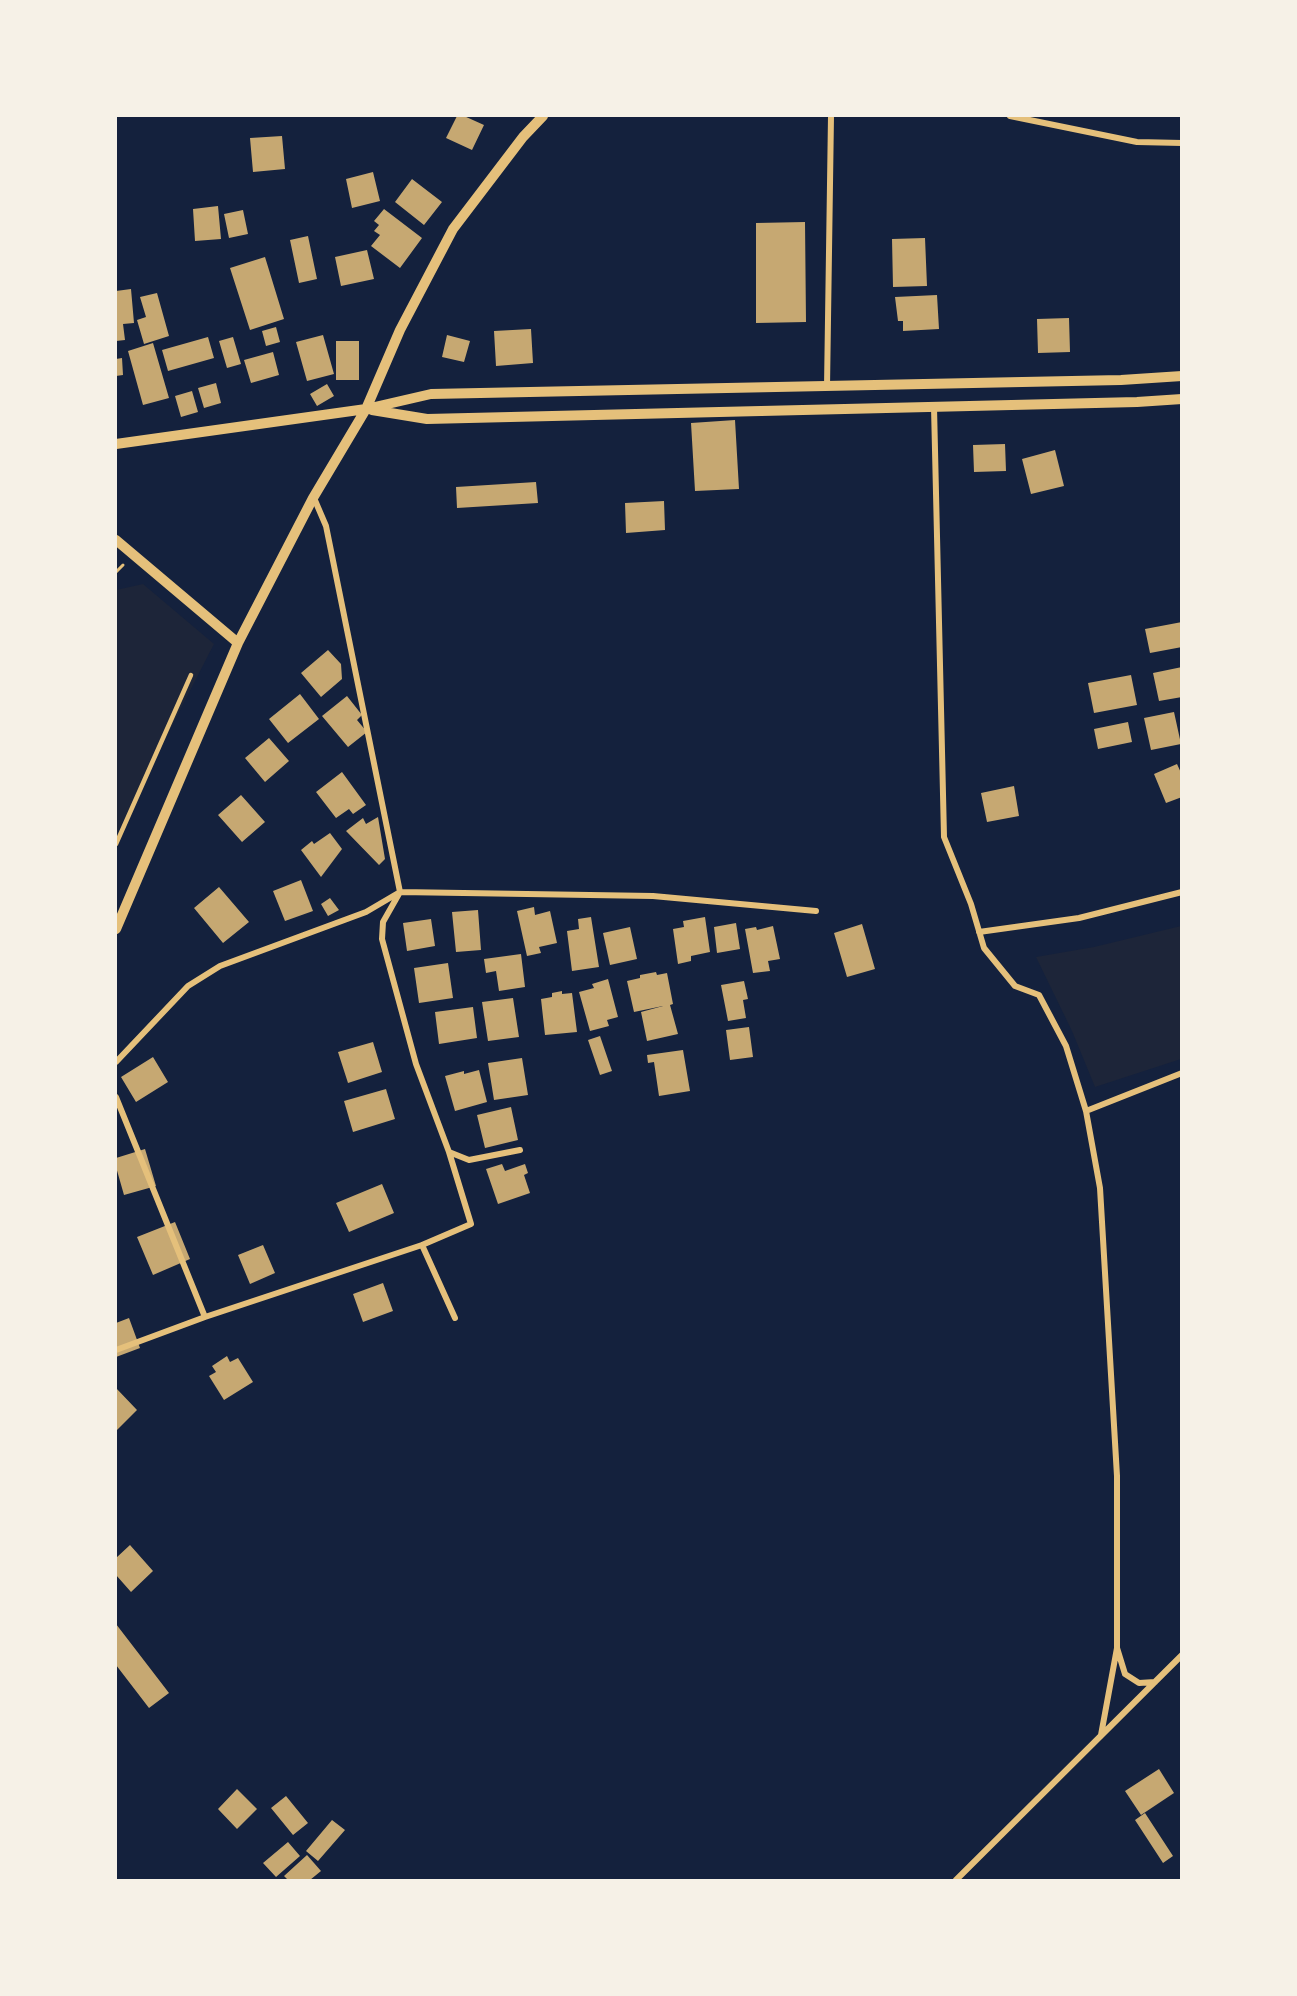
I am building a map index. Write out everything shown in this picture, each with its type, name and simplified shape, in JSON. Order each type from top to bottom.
[{"type":"street","points":[[116,929],[238,643],[313,498],[366,409],[400,330],[453,229],[523,137],[543,116]]},
{"type":"street","points":[[827,387],[831,116]]},
{"type":"street","points":[[1010,116],[1137,142],[1182,143]]},
{"type":"street","points":[[116,444],[366,409],[431,394],[1121,380],[1182,376]]},
{"type":"street","points":[[366,409],[427,419],[1137,402],[1182,399]]},
{"type":"street","points":[[934,407],[944,837],[971,904],[984,948],[1015,986],[1039,995],[1066,1046],[1086,1111],[1100,1188],[1116,1465],[1117,1648],[1101,1736]]},
{"type":"street","points":[[116,1350],[206,1317],[422,1245],[471,1224],[449,1152],[416,1064],[382,939],[383,922],[400,892],[326,526],[313,498]]},
{"type":"street","points":[[116,540],[238,643]]},
{"type":"street","points":[[116,1062],[188,986],[220,966],[366,912],[400,892],[653,896],[816,911]]},
{"type":"street","points":[[979,932],[1079,918],[1182,892]]},
{"type":"street","points":[[1086,1111],[1182,1073]]},
{"type":"street","points":[[116,1097],[206,1317]]},
{"type":"street","points":[[449,1152],[470,1160],[520,1150]]},
{"type":"street","points":[[422,1245],[455,1318]]},
{"type":"street","points":[[1117,1648],[1125,1674],[1139,1683],[1155,1682]]},
{"type":"street","points":[[956,1881],[1182,1655]]},
{"type":"lane","points":[[116,844],[191,675]]},
{"type":"shaded area","points":[[143,584],[214,644],[116,835],[116,590]]},
{"type":"shaded area","points":[[1181,926],[1181,1059],[1095,1087],[1072,1031],[1036,957],[1094,947]]},
{"type":"building","points":[[457,116],[464,116],[484,125],[472,150],[446,138]]},
{"type":"building","points":[[282,136],[285,169],[253,172],[250,138]]},
{"type":"building","points":[[373,172],[380,201],[352,208],[346,179]]},
{"type":"building","points":[[412,179],[442,202],[424,225],[395,202]]},
{"type":"building","points":[[218,206],[221,239],[195,241],[193,209]]},
{"type":"building","points":[[384,209],[422,238],[400,268],[371,246],[380,235],[374,231],[379,225],[374,221]]},
{"type":"building","points":[[243,210],[248,234],[229,238],[224,214]]},
{"type":"building","points":[[805,222],[806,322],[756,323],[756,223]]},
{"type":"building","points":[[308,236],[317,279],[299,283],[290,240]]},
{"type":"building","points":[[925,238],[927,286],[893,287],[892,239]]},
{"type":"building","points":[[367,250],[374,279],[341,286],[335,257]]},
{"type":"building","points":[[265,257],[284,319],[250,330],[230,268]]},
{"type":"building","points":[[131,289],[134,323],[123,324],[125,340],[116,341],[116,291]]},
{"type":"building","points":[[157,293],[169,336],[144,344],[137,320],[146,317],[140,297]]},
{"type":"building","points":[[937,295],[939,329],[903,331],[903,321],[898,321],[895,297]]},
{"type":"building","points":[[1069,318],[1070,352],[1038,353],[1037,319]]},
{"type":"building","points":[[276,327],[280,342],[266,346],[262,331]]},
{"type":"building","points":[[531,329],[533,363],[496,366],[494,331]]},
{"type":"building","points":[[323,335],[334,374],[307,381],[296,342]]},
{"type":"building","points":[[447,335],[470,341],[464,362],[442,357]]},
{"type":"building","points":[[208,337],[214,358],[168,371],[162,350]]},
{"type":"building","points":[[233,337],[241,364],[227,368],[219,341]]},
{"type":"building","points":[[336,341],[359,341],[359,380],[336,380]]},
{"type":"building","points":[[153,343],[169,398],[143,405],[128,351]]},
{"type":"building","points":[[273,352],[279,375],[251,383],[244,360]]},
{"type":"building","points":[[122,358],[123,375],[116,376],[116,359]]},
{"type":"building","points":[[216,383],[221,403],[204,408],[198,388]]},
{"type":"building","points":[[327,384],[334,396],[317,406],[310,394]]},
{"type":"building","points":[[192,391],[198,412],[181,417],[175,396]]},
{"type":"building","points":[[735,420],[739,489],[695,491],[691,423]]},
{"type":"building","points":[[1005,444],[1006,471],[974,472],[973,445]]},
{"type":"building","points":[[1055,450],[1064,486],[1031,494],[1022,459]]},
{"type":"building","points":[[536,482],[538,503],[457,508],[456,487]]},
{"type":"building","points":[[664,501],[665,530],[626,533],[625,503]]},
{"type":"building","points":[[1182,622],[1182,647],[1150,653],[1145,629]]},
{"type":"building","points":[[328,650],[341,664],[342,679],[321,697],[301,673]]},
{"type":"building","points":[[1182,667],[1182,697],[1159,701],[1153,673]]},
{"type":"building","points":[[1131,675],[1137,705],[1094,713],[1088,683]]},
{"type":"building","points":[[300,694],[319,719],[288,743],[269,719]]},
{"type":"building","points":[[347,696],[362,715],[357,720],[367,732],[348,747],[322,716]]},
{"type":"building","points":[[1174,712],[1181,744],[1151,750],[1144,718]]},
{"type":"building","points":[[1128,722],[1132,742],[1098,749],[1094,729]]},
{"type":"building","points":[[269,738],[289,761],[265,782],[245,758]]},
{"type":"building","points":[[1177,764],[1182,775],[1182,797],[1166,803],[1154,774]]},
{"type":"building","points":[[342,772],[366,805],[353,814],[349,809],[336,818],[316,792]]},
{"type":"building","points":[[1014,786],[1019,816],[987,822],[981,793]]},
{"type":"building","points":[[241,795],[265,822],[242,842],[218,815]]},
{"type":"building","points":[[378,817],[385,859],[379,865],[346,831],[363,818],[366,824]]},
{"type":"building","points":[[330,833],[342,849],[321,877],[301,850],[312,841],[314,844]]},
{"type":"building","points":[[301,880],[313,911],[285,921],[273,891]]},
{"type":"building","points":[[219,887],[249,922],[223,943],[194,908]]},
{"type":"building","points":[[330,898],[339,910],[328,916],[321,904]]},
{"type":"building","points":[[534,907],[535,915],[550,911],[557,943],[539,947],[541,953],[527,956],[517,911]]},
{"type":"building","points":[[478,910],[481,950],[456,952],[452,912]]},
{"type":"building","points":[[591,917],[599,967],[572,971],[567,931],[579,929],[578,919]]},
{"type":"building","points":[[705,917],[710,952],[691,956],[691,961],[678,964],[673,929],[684,927],[683,921]]},
{"type":"building","points":[[431,919],[435,946],[407,951],[403,923]]},
{"type":"building","points":[[736,923],[740,949],[717,953],[714,927]]},
{"type":"building","points":[[862,924],[875,969],[847,977],[834,933]]},
{"type":"building","points":[[773,926],[780,959],[768,961],[770,971],[753,973],[745,929],[756,927],[757,930]]},
{"type":"building","points":[[630,927],[637,959],[610,965],[603,933]]},
{"type":"building","points":[[521,954],[525,987],[499,991],[496,971],[486,973],[484,959]]},
{"type":"building","points":[[448,963],[453,998],[419,1003],[414,968]]},
{"type":"building","points":[[656,972],[657,975],[667,973],[673,1004],[670,1005],[678,1034],[647,1041],[641,1012],[663,1006],[634,1012],[627,981],[640,978],[640,975]]},
{"type":"building","points":[[608,979],[618,1017],[607,1020],[609,1026],[590,1031],[579,992],[594,988],[592,984]]},
{"type":"building","points":[[744,981],[748,999],[743,1000],[746,1018],[728,1021],[721,985]]},
{"type":"building","points":[[562,991],[562,994],[572,993],[577,1032],[545,1035],[541,999],[552,997],[552,993]]},
{"type":"building","points":[[513,998],[519,1037],[488,1041],[482,1002]]},
{"type":"building","points":[[473,1007],[477,1038],[439,1044],[435,1012]]},
{"type":"building","points":[[749,1027],[753,1057],[730,1060],[726,1030]]},
{"type":"building","points":[[600,1036],[612,1071],[600,1075],[588,1040]]},
{"type":"building","points":[[373,1042],[382,1072],[348,1083],[338,1052]]},
{"type":"building","points":[[683,1050],[690,1091],[659,1096],[654,1062],[648,1063],[647,1055]]},
{"type":"building","points":[[153,1057],[168,1082],[136,1102],[121,1077]]},
{"type":"building","points":[[522,1058],[528,1095],[494,1100],[488,1063]]},
{"type":"building","points":[[479,1070],[487,1102],[455,1111],[445,1076]]},
{"type":"building","points":[[386,1089],[395,1119],[353,1132],[344,1101]]},
{"type":"building","points":[[511,1107],[518,1140],[485,1148],[477,1115]]},
{"type":"building","points":[[145,1149],[156,1186],[124,1195],[116,1167],[116,1158]]},
{"type":"building","points":[[502,1164],[505,1171],[525,1164],[528,1173],[524,1175],[530,1193],[498,1204],[486,1169]]},
{"type":"building","points":[[382,1184],[394,1213],[349,1232],[336,1203]]},
{"type":"building","points":[[175,1222],[190,1259],[153,1275],[137,1237]]},
{"type":"building","points":[[263,1245],[275,1273],[250,1284],[238,1255]]},
{"type":"building","points":[[383,1283],[393,1311],[363,1322],[353,1294]]},
{"type":"building","points":[[129,1318],[140,1348],[116,1357],[116,1323]]},
{"type":"building","points":[[227,1356],[230,1362],[238,1358],[253,1382],[224,1400],[209,1376],[216,1372],[212,1366]]},
{"type":"building","points":[[116,1388],[137,1410],[117,1430],[116,1429]]},
{"type":"building","points":[[130,1545],[153,1571],[131,1592],[116,1575],[116,1558]]},
{"type":"building","points":[[116,1624],[169,1693],[149,1708],[116,1665]]},
{"type":"building","points":[[1159,1769],[1174,1793],[1141,1815],[1125,1791]]},
{"type":"building","points":[[237,1789],[257,1809],[237,1829],[218,1809]]},
{"type":"building","points":[[286,1796],[308,1823],[293,1835],[271,1808]]},
{"type":"building","points":[[1145,1813],[1173,1856],[1163,1863],[1135,1820]]},
{"type":"building","points":[[332,1820],[345,1830],[318,1861],[306,1851]]},
{"type":"building","points":[[288,1842],[300,1856],[276,1877],[263,1863]]},
{"type":"building","points":[[307,1855],[321,1871],[310,1880],[288,1880],[284,1876]]}]
